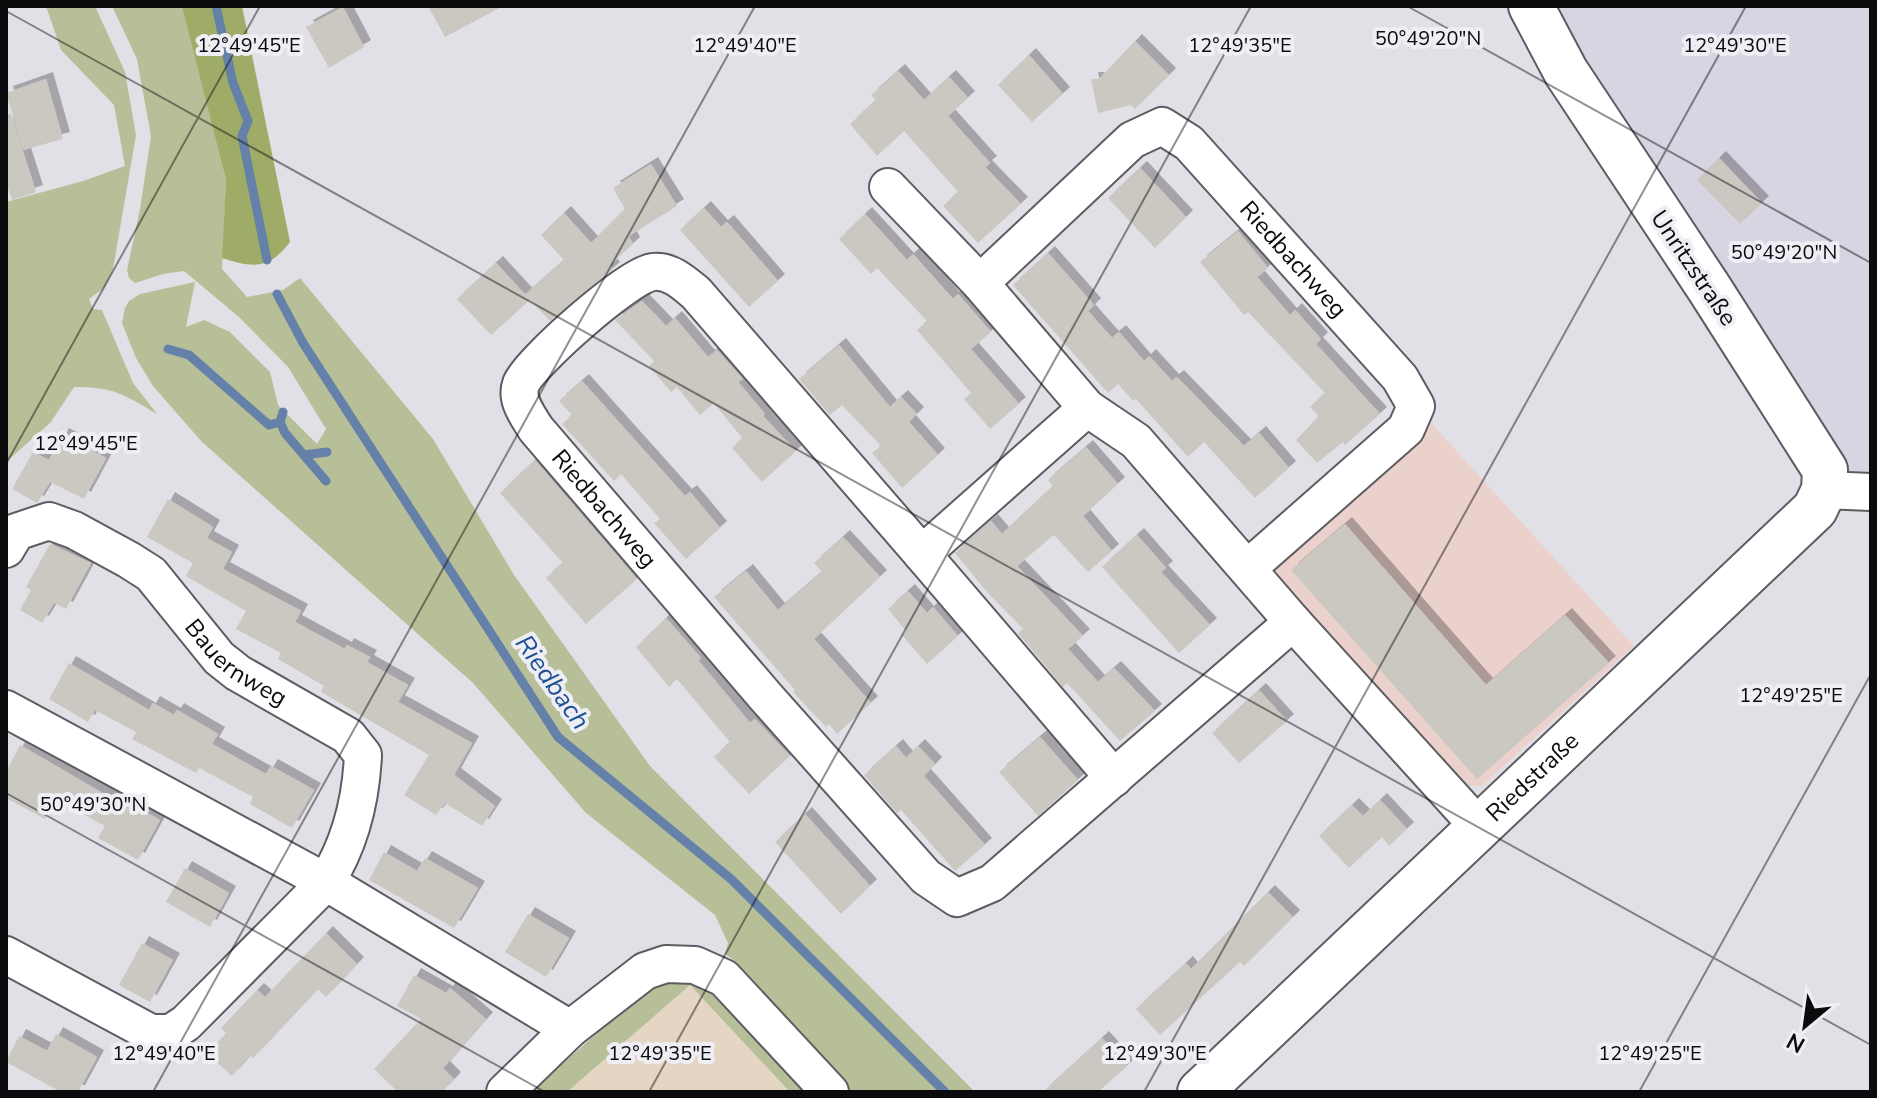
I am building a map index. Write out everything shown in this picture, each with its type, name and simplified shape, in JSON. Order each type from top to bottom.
[{"type":"street","name":"Unritzstraße","points":[[1531,6],[1566,72],[1825,470],[1824,490]]},
{"type":"street","name":"Riedbachweg","points":[[980,283],[1132,140],[1162,126],[1189,143],[1400,378],[1416,406],[1406,429],[1248,568]]},
{"type":"street","points":[[888,187],[980,283],[1087,408],[1136,441],[1293,622],[1478,826]]},
{"type":"street","name":"Riedbachweg","points":[[1114,778],[696,293],[678,277],[653,271],[631,280],[538,360],[520,385],[521,405],[536,429],[785,719],[926,877],[957,898],[992,883],[1114,778],[1293,622]]},
{"type":"street","points":[[922,554],[1087,408]]},
{"type":"street","points":[[1824,490],[1871,492]]},
{"type":"street","name":"Riedstraße","points":[[1200,1092],[1815,509],[1824,490]]},
{"type":"street","name":"Bauernweg","points":[[6,549],[16,532],[49,521],[74,530],[151,574],[219,658],[238,673],[348,736],[363,755],[361,784],[342,856],[326,882],[186,1023],[171,1033],[151,1033],[6,955]]},
{"type":"street","points":[[6,709],[326,882],[570,1029]]},
{"type":"street","points":[[505,1092],[570,1029],[645,971],[666,964],[695,965],[724,978],[830,1092]]},
{"type":"shaded area","points":[[1547,6],[1871,6],[1871,470],[1850,488]]},
{"type":"shaded area","points":[[1432,424],[1634,646],[1482,786],[1469,786],[1453,778],[1278,580],[1274,570],[1276,560]]},
{"type":"shaded area","points":[[690,985],[790,1092],[567,1092]]},
{"type":"green space","points":[[46,6],[95,6],[125,72],[136,135],[113,269],[105,287],[89,299],[93,309],[102,310],[133,383],[157,414],[118,393],[74,387],[51,422],[6,462],[6,202],[125,166],[114,105],[61,50]]},
{"type":"green space","points":[[112,6],[183,6],[226,180],[222,269],[247,297],[283,290],[300,278],[433,439],[514,575],[650,766],[975,1092],[851,1092],[731,967],[734,960],[725,954],[728,943],[715,915],[586,813],[473,683],[202,442],[153,386],[136,358],[122,323],[125,308],[140,294],[195,282],[186,327],[204,320],[230,332],[270,372],[278,405],[317,444],[326,429],[288,367],[239,317],[184,271],[135,283],[129,278],[127,270],[151,136],[137,59]]},
{"type":"green space","points":[[182,6],[242,6],[290,242],[267,262],[252,265],[222,258],[226,180]]},
{"type":"green space","points":[[677,981],[694,983],[711,993],[805,1092],[790,1092],[690,985],[567,1092],[539,1092],[535,1088],[647,989]]},
{"type":"building","points":[[428,6],[503,6],[445,37]]},
{"type":"building","points":[[343,7],[364,47],[329,68],[306,27]]},
{"type":"building","points":[[1135,41],[1169,75],[1135,109],[1131,105],[1098,113],[1091,79],[1099,79]]},
{"type":"building","points":[[1029,55],[1063,94],[1032,122],[998,85]]},
{"type":"building","points":[[898,71],[924,100],[949,77],[968,98],[948,116],[990,163],[985,167],[1021,204],[978,243],[943,206],[958,192],[904,131],[877,156],[850,124],[876,100],[871,95]]},
{"type":"building","points":[[46,79],[63,139],[23,150],[6,93]]},
{"type":"building","points":[[11,114],[36,192],[12,200],[6,183],[6,115]]},
{"type":"building","points":[[1719,158],[1762,203],[1740,224],[1697,180]]},
{"type":"building","points":[[651,164],[677,206],[629,236],[633,244],[610,265],[613,269],[550,321],[525,295],[564,260],[541,235],[564,213],[591,243],[625,209],[613,188]]},
{"type":"building","points":[[1140,168],[1186,217],[1155,248],[1108,198]]},
{"type":"building","points":[[704,208],[721,227],[727,222],[778,281],[749,307],[680,230]]},
{"type":"building","points":[[865,214],[907,260],[913,254],[953,299],[958,294],[991,332],[971,349],[1019,404],[990,429],[964,399],[971,393],[917,330],[927,321],[877,268],[871,274],[839,239]]},
{"type":"building","points":[[1238,231],[1268,268],[1257,277],[1290,315],[1295,310],[1321,339],[1316,344],[1380,414],[1345,445],[1343,442],[1317,463],[1296,440],[1319,416],[1310,407],[1325,393],[1248,312],[1244,315],[1200,262]]},
{"type":"building","points":[[1048,253],[1094,305],[1088,311],[1112,338],[1119,332],[1144,361],[1149,356],[1172,381],[1177,377],[1244,446],[1259,433],[1289,468],[1255,498],[1204,442],[1188,457],[1136,399],[1133,401],[1118,384],[1108,393],[1013,285]]},
{"type":"building","points":[[496,263],[530,300],[491,335],[457,299]]},
{"type":"building","points":[[642,301],[666,326],[675,318],[708,357],[717,350],[743,379],[738,382],[765,414],[763,416],[796,451],[762,482],[732,448],[742,438],[714,403],[700,415],[677,387],[671,392],[649,366],[654,361],[615,320]]},
{"type":"building","points":[[839,345],[890,407],[901,397],[917,414],[909,422],[938,455],[902,488],[872,453],[881,446],[842,405],[830,415],[799,379]]},
{"type":"building","points":[[582,381],[685,496],[690,492],[720,528],[686,559],[654,523],[660,519],[621,474],[614,481],[562,424],[572,415],[559,401]]},
{"type":"building","points":[[62,435],[106,458],[84,499],[50,482],[37,503],[12,489],[33,452],[49,460]]},
{"type":"building","points":[[1086,447],[1118,484],[1083,516],[1112,551],[1088,572],[1054,535],[1017,566],[1083,636],[1068,649],[1098,682],[1114,668],[1155,711],[1120,741],[1067,683],[1063,687],[1018,633],[1023,629],[955,553],[991,521],[1002,534],[1053,486],[1048,480]]},
{"type":"building","points":[[535,460],[637,579],[586,624],[546,578],[563,563],[500,493]]},
{"type":"building","points":[[168,499],[213,527],[207,538],[232,552],[223,569],[301,611],[295,622],[345,649],[347,645],[370,657],[367,662],[408,685],[398,702],[472,743],[454,775],[495,806],[482,826],[445,803],[436,815],[404,795],[429,755],[321,692],[324,686],[278,659],[281,653],[236,629],[246,611],[186,576],[193,563],[147,537]]},
{"type":"building","points":[[1345,524],[1486,685],[1565,615],[1609,663],[1477,779],[1291,570]]},
{"type":"building","points":[[1137,535],[1166,568],[1161,572],[1210,625],[1179,653],[1102,567]]},
{"type":"building","points":[[843,537],[880,577],[814,639],[871,703],[837,734],[829,724],[826,727],[793,692],[795,690],[714,597],[746,571],[778,610],[822,572],[814,563]]},
{"type":"building","points":[[50,544],[91,563],[66,609],[54,603],[42,623],[20,610],[31,590],[26,587]]},
{"type":"building","points":[[908,591],[927,613],[933,607],[958,636],[927,664],[902,635],[906,631],[888,609]]},
{"type":"building","points":[[666,618],[750,723],[755,719],[790,756],[749,794],[714,757],[730,742],[677,679],[669,687],[636,647]]},
{"type":"building","points":[[69,663],[149,710],[153,703],[174,715],[177,710],[218,734],[212,744],[266,774],[271,766],[314,790],[292,828],[250,804],[253,797],[199,768],[196,773],[132,739],[136,732],[95,710],[88,722],[49,699]]},
{"type":"building","points":[[1259,690],[1287,721],[1239,763],[1212,733]]},
{"type":"building","points":[[1040,737],[1078,780],[1038,816],[999,772]]},
{"type":"building","points":[[20,745],[118,802],[120,798],[160,820],[138,860],[98,838],[105,826],[56,799],[45,819],[6,798],[6,772]]},
{"type":"building","points":[[896,746],[906,758],[918,746],[935,764],[924,776],[985,845],[955,871],[901,810],[897,813],[864,775]]},
{"type":"building","points":[[1380,800],[1407,829],[1389,846],[1382,837],[1349,868],[1319,836],[1352,805],[1363,816]]},
{"type":"building","points":[[805,814],[870,886],[841,914],[775,842]]},
{"type":"building","points":[[384,852],[417,871],[425,858],[478,888],[454,928],[369,880]]},
{"type":"building","points":[[185,868],[229,893],[210,927],[166,902]]},
{"type":"building","points":[[1268,892],[1293,917],[1244,966],[1240,962],[1160,1035],[1136,1009],[1186,963],[1191,969]]},
{"type":"building","points":[[528,914],[569,938],[546,977],[505,952]]},
{"type":"building","points":[[326,933],[357,964],[326,997],[318,989],[232,1076],[207,1054],[226,1033],[221,1028],[257,990],[265,997]]},
{"type":"building","points":[[142,943],[173,960],[150,1002],[119,985]]},
{"type":"building","points":[[414,975],[446,993],[450,988],[486,1019],[443,1068],[454,1079],[442,1092],[398,1092],[374,1069],[421,1019],[397,1006]]},
{"type":"building","points":[[56,1034],[97,1057],[78,1092],[61,1092],[6,1062],[19,1036],[47,1051]]},
{"type":"building","points":[[1102,1038],[1127,1066],[1098,1092],[1043,1092]]},
{"type":"waterway","name":"Riedbach","points":[[216,6],[233,83],[248,121],[242,136],[267,260]]},
{"type":"waterway","name":"Riedbach","points":[[277,294],[303,343],[558,737],[731,879],[945,1092]]},
{"type":"waterway","points":[[168,349],[189,355],[269,425],[280,422]]},
{"type":"waterway","points":[[283,412],[280,422],[285,433],[326,481]]},
{"type":"waterway","points":[[304,455],[327,452]]}]
